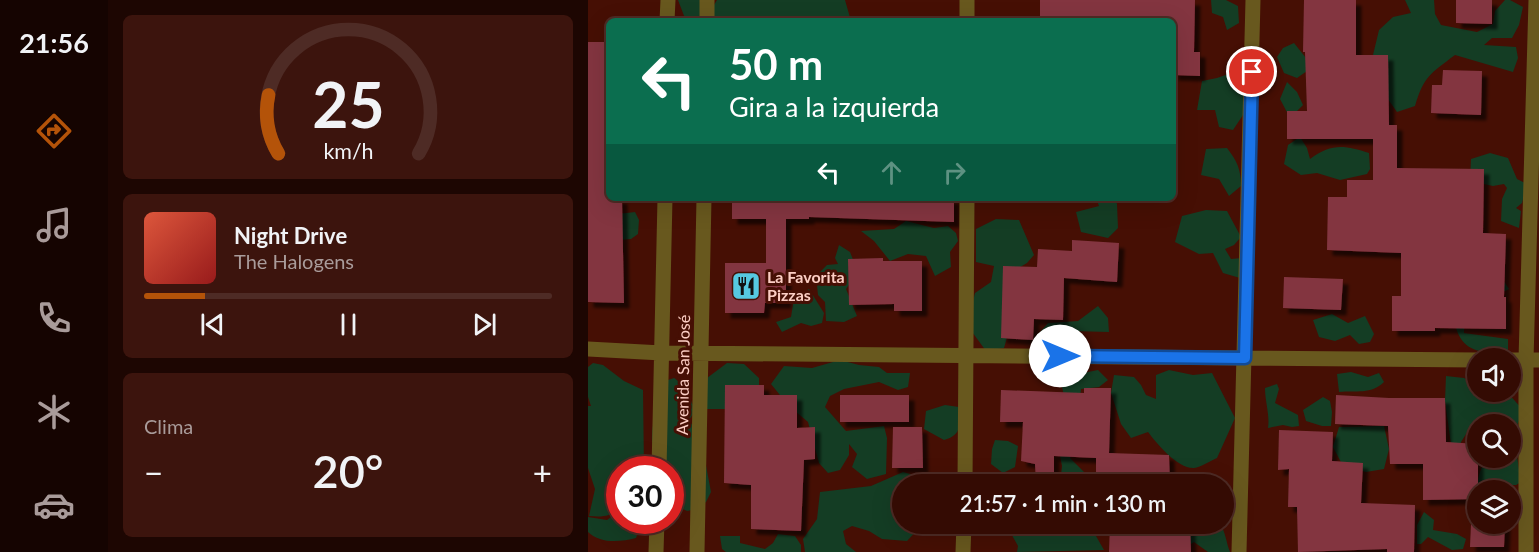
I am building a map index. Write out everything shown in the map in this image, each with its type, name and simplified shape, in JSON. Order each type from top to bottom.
[{"type":"street","points":[[668,0],[668,18]]},
{"type":"street","points":[[706,18],[707,0]]},
{"type":"street","points":[[967,0],[967,18]]},
{"type":"street","points":[[1239,552],[1253,0]]},
{"type":"street","points":[[1526,552],[1525,360],[1536,0]]},
{"type":"street","name":"Avenida San José","points":[[658,456],[665,201]]},
{"type":"street","name":"Avenida San José","points":[[697,552],[704,201]]},
{"type":"street","points":[[965,474],[967,201]]},
{"type":"street","points":[[588,349],[701,353],[1467,360]]},
{"type":"street","points":[[656,552],[657,534]]},
{"type":"street","points":[[963,552],[964,534]]},
{"type":"green space","points":[[678,0],[710,0],[711,10],[717,0],[845,0],[850,18],[685,18]]},
{"type":"green space","points":[[1211,0],[1226,0],[1238,6],[1239,23],[1227,30],[1223,17],[1212,13]]},
{"type":"green space","points":[[1405,0],[1434,0],[1435,14],[1441,25],[1477,32],[1493,24],[1495,11],[1505,0],[1510,0],[1523,7],[1519,25],[1512,38],[1492,38],[1484,45],[1516,47],[1518,58],[1513,72],[1455,55],[1429,76],[1415,106],[1397,112],[1376,82],[1373,55],[1379,30],[1393,17],[1411,13]]},
{"type":"green space","points":[[1294,43],[1306,58],[1307,71],[1297,78],[1284,73],[1277,57],[1283,48]]},
{"type":"green space","points":[[1234,72],[1244,87],[1245,112],[1233,130],[1219,127],[1215,110],[1197,110],[1202,81]]},
{"type":"green space","points":[[1287,82],[1297,92],[1303,105],[1290,118],[1280,99]]},
{"type":"green space","points":[[1300,137],[1307,148],[1310,159],[1332,148],[1353,148],[1369,153],[1370,169],[1367,174],[1340,180],[1317,173],[1301,175],[1284,164],[1288,145]]},
{"type":"green space","points":[[1227,148],[1238,166],[1241,180],[1241,186],[1229,196],[1219,179],[1201,175],[1206,149]]},
{"type":"green space","points":[[1490,153],[1508,158],[1517,179],[1527,184],[1522,203],[1516,208],[1521,211],[1519,228],[1501,221],[1502,199],[1507,188],[1504,184],[1493,186],[1470,181],[1471,159]]},
{"type":"green space","points":[[1097,201],[1116,201],[1117,204],[1118,228],[1108,238],[1081,232],[1076,212],[1099,206]]},
{"type":"green space","points":[[588,209],[618,214],[635,212],[639,220],[638,234],[631,239],[619,240]]},
{"type":"green space","points":[[1206,210],[1227,211],[1241,237],[1234,245],[1225,249],[1231,259],[1242,258],[1240,278],[1223,273],[1213,253],[1199,254],[1175,242],[1182,216]]},
{"type":"green space","points":[[996,219],[1019,220],[1034,255],[1027,263],[1007,275],[1014,314],[1004,348],[986,351],[967,325],[975,293],[991,282],[994,266],[976,262],[976,229]]},
{"type":"green space","points":[[906,221],[934,228],[948,226],[956,233],[958,241],[950,252],[951,267],[935,276],[926,256],[908,254],[890,261],[874,241],[861,231],[894,229]]},
{"type":"green space","points":[[839,245],[850,252],[858,272],[846,289],[857,316],[844,322],[826,321],[825,302],[818,295],[816,276],[827,265],[838,264],[835,258]]},
{"type":"green space","points":[[1499,274],[1509,289],[1481,303],[1464,324],[1464,333],[1508,339],[1508,348],[1472,348],[1464,343],[1456,328]]},
{"type":"green space","points":[[809,289],[824,313],[822,323],[811,326],[801,323],[782,332],[776,322],[791,317],[794,298]]},
{"type":"green space","points":[[1098,306],[1108,318],[1109,332],[1071,331],[1058,343],[1050,346],[1033,340],[1048,323],[1078,321]]},
{"type":"green space","points":[[1332,314],[1348,323],[1365,316],[1374,334],[1370,342],[1359,344],[1350,335],[1335,341],[1319,337],[1313,320]]},
{"type":"green space","points":[[840,360],[879,367],[887,373],[910,373],[908,387],[898,390],[879,382],[844,389],[830,396],[825,407],[846,431],[884,426],[887,438],[886,474],[867,479],[852,467],[857,454],[849,444],[849,455],[840,470],[828,473],[819,463],[808,422],[788,405],[771,384],[784,366],[812,368]]},
{"type":"green space","points":[[593,363],[603,365],[624,381],[643,390],[644,456],[606,456],[606,515],[602,516],[589,516],[595,489],[588,468],[588,406],[591,406],[588,397],[588,367]]},
{"type":"green space","points":[[727,363],[744,364],[759,378],[759,385],[729,409],[705,409],[707,378]]},
{"type":"green space","points":[[1098,370],[1108,380],[1099,387],[1081,389],[1076,444],[1070,458],[1086,474],[1061,474],[1059,451],[1066,405],[1062,387],[1077,381],[1083,373]]},
{"type":"green space","points":[[1169,370],[1193,375],[1212,373],[1235,418],[1217,458],[1194,468],[1175,460],[1148,432],[1131,438],[1121,424],[1111,393],[1114,375],[1134,377],[1146,395],[1156,399],[1156,375]]},
{"type":"green space","points":[[1351,372],[1368,377],[1379,373],[1384,382],[1374,389],[1339,392],[1337,374]]},
{"type":"green space","points":[[1446,376],[1464,378],[1467,380],[1467,402],[1516,402],[1523,410],[1521,415],[1467,414],[1467,433],[1461,442],[1458,455],[1452,452],[1445,401]]},
{"type":"green space","points":[[674,378],[677,380],[684,388],[694,408],[689,420],[701,439],[711,492],[706,502],[698,509],[684,510],[684,456],[655,456],[652,446],[655,415],[665,381]]},
{"type":"green space","points":[[1277,384],[1279,389],[1275,403],[1298,415],[1299,426],[1283,425],[1268,428],[1265,388]]},
{"type":"green space","points":[[1323,397],[1330,401],[1331,426],[1306,421],[1303,410]]},
{"type":"green space","points":[[945,405],[959,407],[959,428],[955,435],[944,440],[924,429],[926,411]]},
{"type":"green space","points":[[1384,426],[1389,449],[1384,469],[1366,472],[1343,466],[1333,447],[1339,427]]},
{"type":"green space","points":[[995,440],[1008,441],[1018,446],[1015,467],[1003,473],[991,464]]},
{"type":"green space","points":[[1482,468],[1519,468],[1521,480],[1478,480]]},
{"type":"green space","points":[[892,477],[892,534],[914,534],[907,541],[882,539],[869,531],[852,526],[843,531],[846,544],[856,552],[805,552],[803,539],[817,519],[820,492],[871,486]]},
{"type":"green space","points":[[1424,512],[1434,520],[1433,530],[1457,534],[1466,539],[1463,549],[1452,550],[1428,537],[1421,544],[1417,544],[1417,525]]},
{"type":"green space","points":[[588,517],[606,520],[606,534],[637,534],[636,538],[617,541],[598,539],[588,532]]},
{"type":"green space","points":[[778,534],[795,536],[801,545],[801,552],[726,552],[722,549],[720,536],[740,536],[740,543],[765,549],[773,543]]},
{"type":"green space","points":[[1011,534],[1089,534],[1096,536],[1104,550],[1017,552],[1018,546]]},
{"type":"green space","points":[[1146,534],[1182,537],[1189,534],[1225,534],[1230,552],[1208,552],[1194,542],[1179,552]]},
{"type":"building","points":[[1040,0],[1195,0],[1194,52],[1200,52],[1200,76],[1176,75],[1176,18],[1040,18]]},
{"type":"building","points":[[1304,0],[1356,0],[1356,55],[1388,55],[1389,125],[1397,125],[1397,168],[1484,169],[1483,233],[1506,234],[1504,297],[1506,297],[1506,329],[1435,328],[1435,331],[1392,331],[1392,296],[1401,296],[1401,253],[1327,250],[1328,197],[1347,197],[1347,180],[1373,180],[1373,139],[1287,139],[1287,111],[1307,111],[1305,52],[1303,52]]},
{"type":"building","points":[[1456,0],[1492,0],[1492,24],[1456,23]]},
{"type":"building","points":[[588,42],[606,42],[606,201],[622,201],[624,303],[588,302]]},
{"type":"building","points":[[1443,70],[1482,71],[1481,115],[1431,113],[1432,85],[1442,85]]},
{"type":"building","points":[[732,201],[954,201],[954,222],[809,217],[809,219],[786,219],[786,303],[765,303],[764,313],[725,313],[725,263],[766,263],[766,219],[732,219]]},
{"type":"building","points":[[1072,240],[1119,243],[1117,282],[1064,278],[1063,320],[1034,319],[1033,340],[1001,338],[1003,266],[1037,267],[1038,249],[1072,251]]},
{"type":"building","points":[[883,258],[883,261],[922,261],[922,311],[894,311],[894,304],[849,305],[848,259]]},
{"type":"building","points":[[1284,277],[1343,279],[1341,310],[1283,308]]},
{"type":"building","points":[[725,385],[764,385],[764,395],[797,395],[797,428],[815,427],[815,459],[804,460],[801,531],[751,529],[751,485],[724,483]]},
{"type":"building","points":[[1084,388],[1111,388],[1109,453],[1169,455],[1170,474],[1096,473],[1096,458],[1054,456],[1054,474],[1036,474],[1035,464],[1021,461],[1023,422],[1000,422],[1001,390],[1084,393]]},
{"type":"building","points":[[840,395],[909,395],[909,422],[840,422]]},
{"type":"building","points":[[1336,395],[1445,398],[1446,442],[1467,443],[1467,468],[1478,468],[1478,480],[1467,480],[1467,499],[1423,500],[1423,464],[1390,464],[1388,426],[1335,424]]},
{"type":"building","points":[[893,427],[922,427],[923,468],[892,468]]},
{"type":"building","points":[[1279,430],[1333,432],[1332,461],[1363,463],[1361,503],[1415,505],[1414,552],[1387,552],[1387,549],[1298,552],[1297,507],[1288,507],[1289,469],[1278,470]]},
{"type":"building","points":[[1110,534],[1190,534],[1191,552],[1109,552]]},
{"type":"building","points":[[1471,534],[1505,534],[1504,547],[1470,547]]},
{"type":"place","name":"La Favorita Pizzas","points":[[746,286]]},
{"type":"route","points":[[1060,356],[1245,358],[1252,72]]}]
